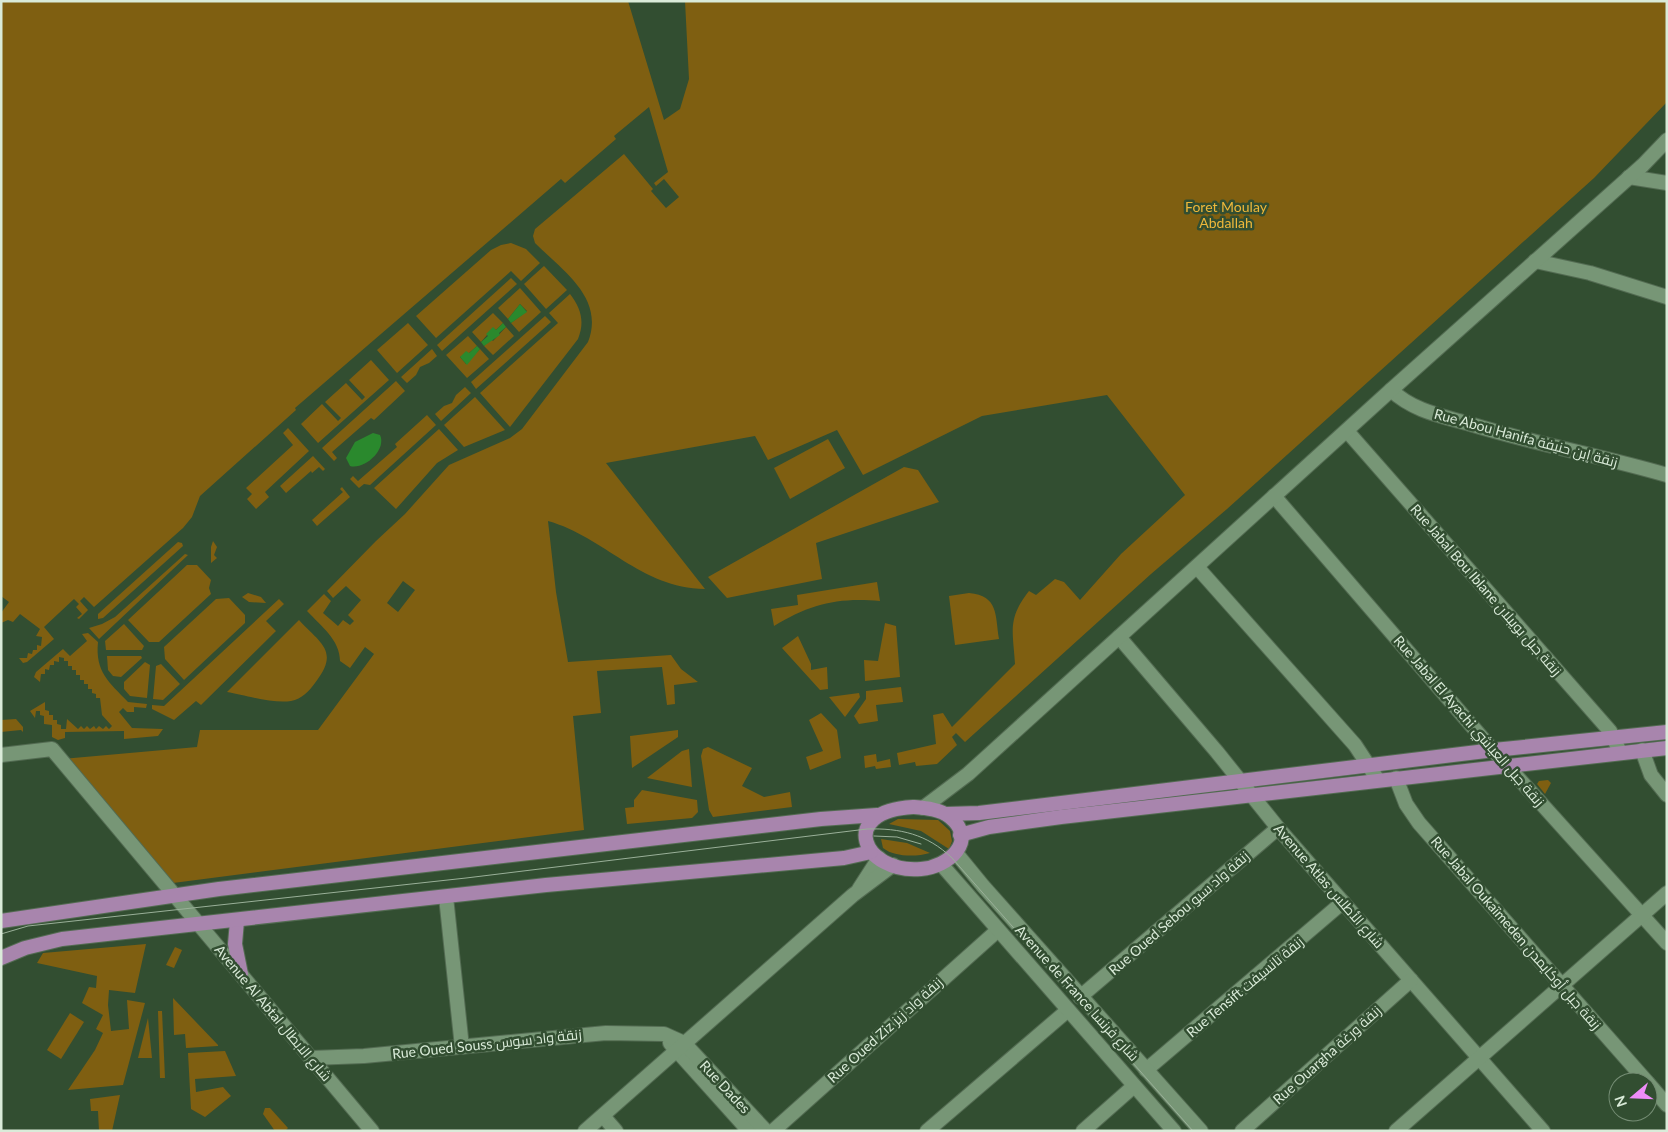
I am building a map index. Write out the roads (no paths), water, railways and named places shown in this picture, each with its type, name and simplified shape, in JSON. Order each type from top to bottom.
[{"type":"main road","points":[[1,921],[175,896],[821,818],[878,815],[895,809],[923,808],[943,813],[979,813],[1371,767],[1494,750],[1667,732]]},
{"type":"main road","points":[[960,835],[989,827],[1061,817],[1667,748]]},
{"type":"main road","points":[[878,815],[869,823],[866,832],[866,842],[875,855],[893,865],[922,869],[941,864],[949,860],[956,853],[960,835],[957,825],[943,813]]},
{"type":"main road","points":[[1,958],[25,948],[48,942],[546,885],[875,855]]},
{"type":"main road","points":[[237,921],[235,944],[241,974]]},
{"type":"street","points":[[923,808],[968,774],[1535,260],[1629,178],[1667,140]]},
{"type":"street","points":[[1629,178],[1667,183]]},
{"type":"street","points":[[1535,260],[1590,273],[1667,297]]},
{"type":"street","name":"Rue Abou Hanifa زنقة اٍبن حنيفة","points":[[1391,390],[1408,404],[1428,412],[1501,433],[1667,474]]},
{"type":"street","name":"Rue Jabal Bou Iblane زنقة جبل بويبلان","points":[[1347,431],[1613,737],[1620,752]]},
{"type":"street","name":"Rue Jabal El Ayachi زنقة جبل العياشي","points":[[1274,496],[1543,807],[1667,943]]},
{"type":"street","points":[[1197,566],[1355,745],[1378,780]]},
{"type":"street","name":"Avenue Atlas شارع الأطلس","points":[[1119,637],[1278,828],[1543,1131]]},
{"type":"street","name":"Avenue Al Abtal شارع الابطال","points":[[1,755],[52,748],[372,1131]]},
{"type":"street","points":[[1642,750],[1651,775],[1667,795]]},
{"type":"street","points":[[943,813],[968,774]]},
{"type":"street","name":"Rue Jabal Oukaïmeden زنقة جبل أوكايمدن","points":[[1396,778],[1401,794],[1416,818],[1637,1072]]},
{"type":"street","name":"Rue Oued Sebou زنقة واد سبو","points":[[1080,997],[1278,828]]},
{"type":"street","name":"Avenue de France شارع فرنسا","points":[[956,853],[963,864],[1080,997],[1201,1131]]},
{"type":"street","points":[[857,892],[875,855]]},
{"type":"street","name":"Avenue de France شارع فرنسا","points":[[941,864],[1174,1131]]},
{"type":"street","points":[[585,1131],[679,1046],[857,892],[893,865]]},
{"type":"street","points":[[1396,1131],[1667,893]]},
{"type":"street","points":[[446,897],[462,1047]]},
{"type":"street","name":"Rue Tensift زنقة تانسيفت","points":[[1146,1070],[1343,902]]},
{"type":"street","name":"Rue Oued Ziz زنقة واد زيز","points":[[773,1131],[998,930]]},
{"type":"street","name":"Rue Ouargha زنقة ورغة","points":[[1242,1131],[1411,980]]},
{"type":"street","points":[[927,1131],[1068,1010]]},
{"type":"street","name":"Rue Oued Souss زنقة واد سوس","points":[[311,1058],[334,1059],[606,1032],[664,1034],[679,1046]]},
{"type":"street","name":"Rue Dades","points":[[679,1046],[749,1131]]},
{"type":"street","name":"Rue Dades","points":[[679,1046],[766,1131]]},
{"type":"street","points":[[1083,1131],[1134,1086]]},
{"type":"street","name":"Rue Jabal Oukaïmeden زنقة جبل أوكايمدن","points":[[1658,1095],[1667,1105]]},
{"type":"street","points":[[603,1116],[616,1131]]},
{"type":"tram line","points":[[1,934],[28,926],[466,878],[867,829],[902,831],[933,843],[952,858],[1193,1131]]},
{"type":"tram line","points":[[874,836],[897,837],[921,844]]},
{"type":"park label","name":"Foret Moulay Abdallah","points":[[1226,216]]}]
